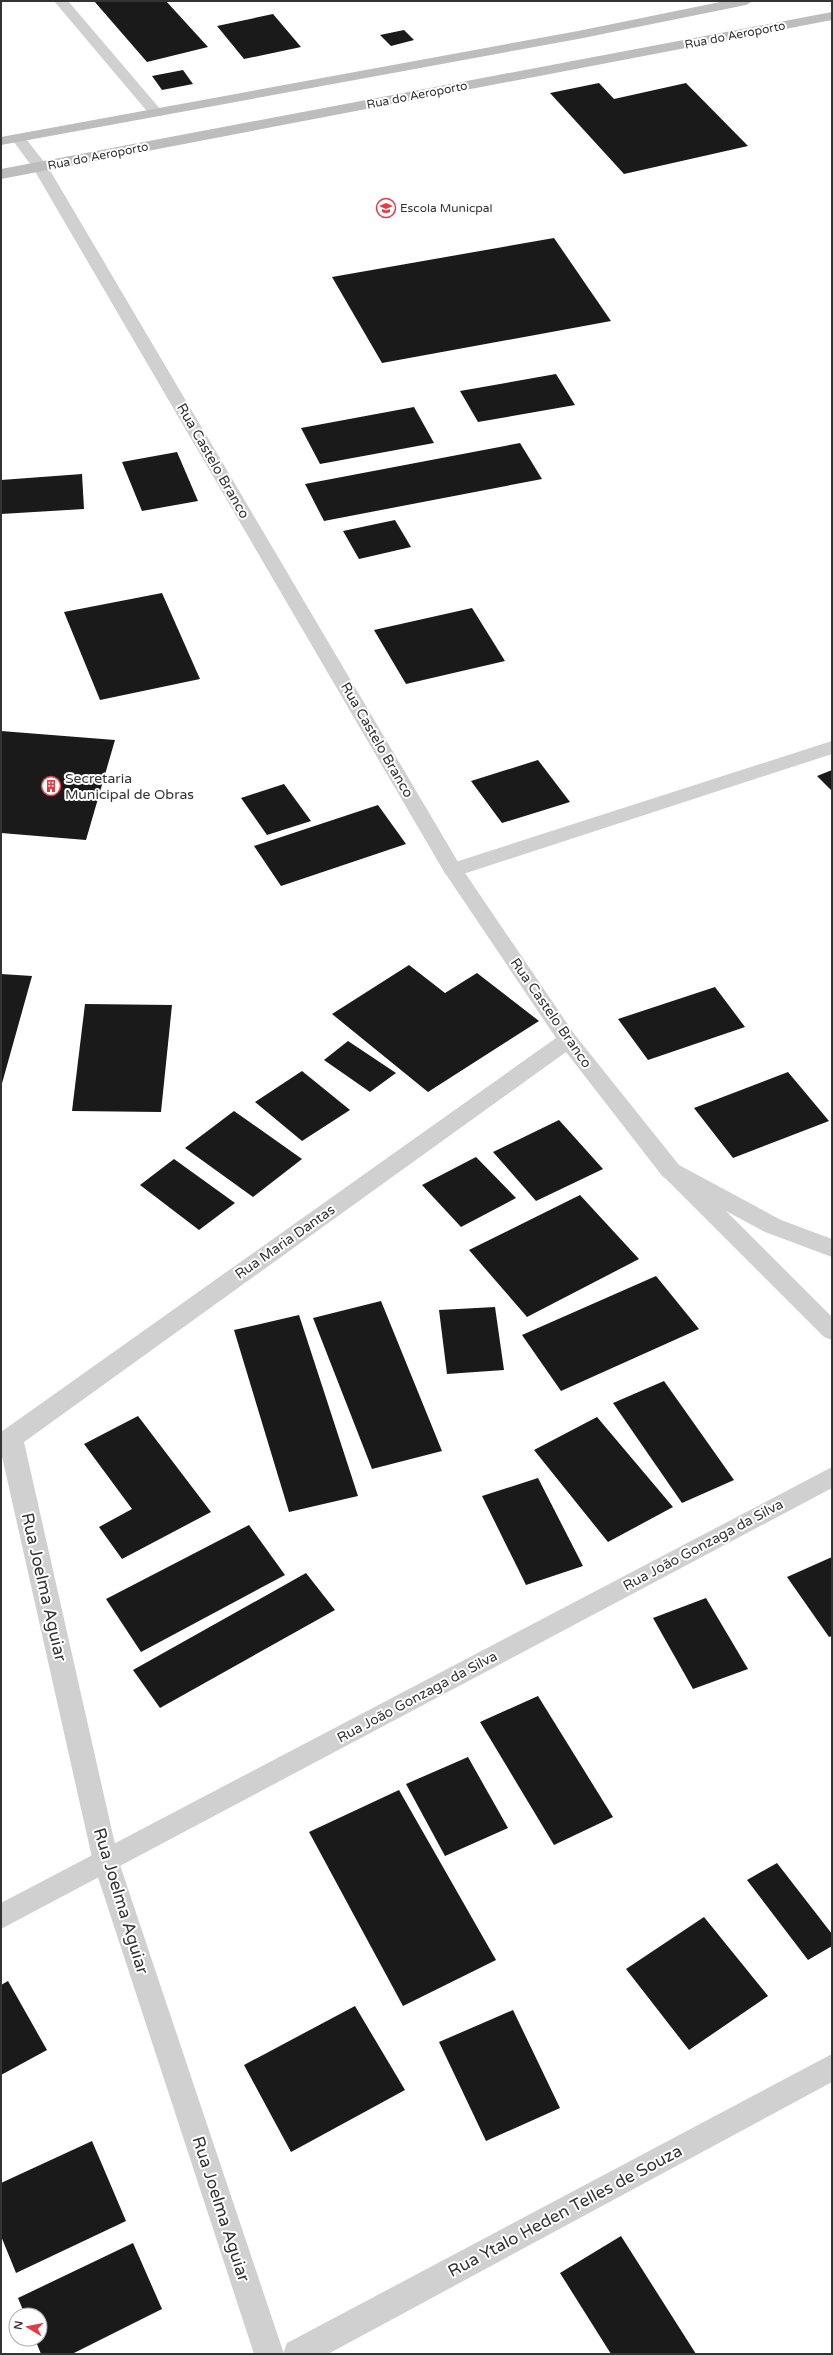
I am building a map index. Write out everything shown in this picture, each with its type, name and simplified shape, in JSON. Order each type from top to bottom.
[{"type":"main road","points":[[9,140],[570,36],[746,1]]},
{"type":"main road","name":"Rua do Aeroporto","points":[[1,174],[832,16]]},
{"type":"street","points":[[60,1],[156,113]]},
{"type":"street","name":"Rua Castelo Branco","points":[[9,140],[40,167],[453,870],[568,1040],[671,1171],[773,1226],[832,1248]]},
{"type":"street","points":[[453,870],[832,748]]},
{"type":"street","name":"Rua Maria Dantas","points":[[6,1440],[568,1040]]},
{"type":"street","points":[[671,1171],[832,1330]]},
{"type":"street","name":"Rua Joelma Aguiar","points":[[6,1440],[106,1862],[269,2354]]},
{"type":"street","name":"Rua João Gonzaga da Silva","points":[[1,1917],[832,1477]]},
{"type":"street","name":"Rua Ytalo Heden Telles de Souza","points":[[298,2354],[832,2067]]},
{"type":"building","points":[[94,1],[166,1],[208,47],[147,62]]},
{"type":"building","points":[[273,14],[301,47],[244,59],[217,26]]},
{"type":"building","points":[[404,30],[414,40],[391,46],[380,35]]},
{"type":"building","points":[[183,70],[193,84],[162,90],[152,76]]},
{"type":"building","points":[[599,83],[614,99],[686,83],[748,146],[624,174],[550,93]]},
{"type":"building","points":[[554,238],[611,321],[382,363],[332,277]]},
{"type":"building","points":[[556,374],[575,405],[478,422],[460,391]]},
{"type":"building","points":[[414,407],[434,443],[320,464],[301,428]]},
{"type":"building","points":[[520,443],[542,479],[324,521],[305,484]]},
{"type":"building","points":[[177,452],[198,501],[142,511],[122,462]]},
{"type":"building","points":[[82,474],[84,509],[1,514],[1,480]]},
{"type":"building","points":[[395,520],[411,547],[359,559],[343,531]]},
{"type":"building","points":[[162,593],[200,679],[100,700],[64,612]]},
{"type":"building","points":[[472,608],[505,661],[406,684],[374,630]]},
{"type":"building","name":"Secretaria Municipal de Obras","points":[[1,731],[115,740],[86,840],[1,833]]},
{"type":"building","points":[[538,760],[570,802],[502,823],[471,781]]},
{"type":"building","points":[[832,770],[832,791],[817,776]]},
{"type":"building","points":[[284,784],[311,821],[267,835],[241,798]]},
{"type":"building","points":[[378,805],[406,844],[281,886],[254,846]]},
{"type":"building","points":[[409,965],[445,993],[477,973],[539,1021],[428,1092],[332,1014]]},
{"type":"building","points":[[1,974],[32,976],[1,1087]]},
{"type":"building","points":[[715,987],[745,1027],[648,1060],[618,1019]]},
{"type":"building","points":[[85,1004],[172,1005],[161,1112],[72,1111]]},
{"type":"building","points":[[348,1041],[396,1073],[370,1092],[324,1060]]},
{"type":"building","points":[[302,1071],[350,1110],[302,1141],[255,1102]]},
{"type":"building","points":[[788,1072],[829,1121],[733,1158],[694,1108]]},
{"type":"building","points":[[234,1111],[302,1159],[253,1197],[185,1148]]},
{"type":"building","points":[[559,1120],[603,1169],[536,1201],[493,1152]]},
{"type":"building","points":[[476,1157],[516,1198],[461,1227],[422,1185]]},
{"type":"building","points":[[174,1159],[235,1203],[199,1230],[140,1185]]},
{"type":"building","points":[[580,1195],[639,1259],[527,1317],[469,1250]]},
{"type":"building","points":[[656,1276],[699,1329],[561,1391],[522,1335]]},
{"type":"building","points":[[381,1301],[442,1451],[372,1469],[313,1318]]},
{"type":"building","points":[[495,1307],[504,1370],[447,1374],[439,1310]]},
{"type":"building","points":[[299,1315],[358,1496],[289,1512],[234,1330]]},
{"type":"building","points":[[664,1381],[734,1480],[682,1503],[613,1403]]},
{"type":"building","points":[[138,1416],[211,1512],[122,1559],[99,1527],[132,1509],[84,1444]]},
{"type":"building","points":[[597,1417],[673,1507],[608,1542],[534,1450]]},
{"type":"building","points":[[538,1478],[583,1566],[526,1585],[482,1496]]},
{"type":"building","points":[[249,1525],[285,1575],[141,1652],[106,1599]]},
{"type":"building","points":[[832,1557],[832,1636],[829,1637],[787,1577]]},
{"type":"building","points":[[306,1573],[335,1610],[160,1708],[133,1670]]},
{"type":"building","points":[[706,1598],[748,1669],[693,1689],[653,1618]]},
{"type":"building","points":[[538,1696],[613,1817],[554,1845],[480,1722]]},
{"type":"building","points":[[468,1757],[508,1828],[445,1856],[406,1784]]},
{"type":"building","points":[[399,1790],[496,1960],[403,2006],[309,1832]]},
{"type":"building","points":[[777,1863],[832,1934],[832,1946],[808,1960],[747,1880]]},
{"type":"building","points":[[704,1917],[768,1996],[689,2050],[626,1969]]},
{"type":"building","points":[[8,1981],[47,2050],[1,2075],[1,1985]]},
{"type":"building","points":[[355,2006],[405,2090],[291,2152],[244,2065]]},
{"type":"building","points":[[513,2010],[560,2108],[486,2141],[439,2042]]},
{"type":"building","points":[[92,2141],[126,2221],[16,2273],[1,2236],[1,2183]]},
{"type":"building","points":[[621,2236],[696,2354],[611,2354],[560,2273]]},
{"type":"building","points":[[133,2243],[162,2309],[72,2354],[41,2354],[38,2347],[48,2347],[48,2307],[22,2307],[18,2298]]},
{"type":"place","name":"Escola Municpal","points":[[386,208]]},
{"type":"place","name":"Secretaria Municipal de Obras","points":[[51,786]]}]
